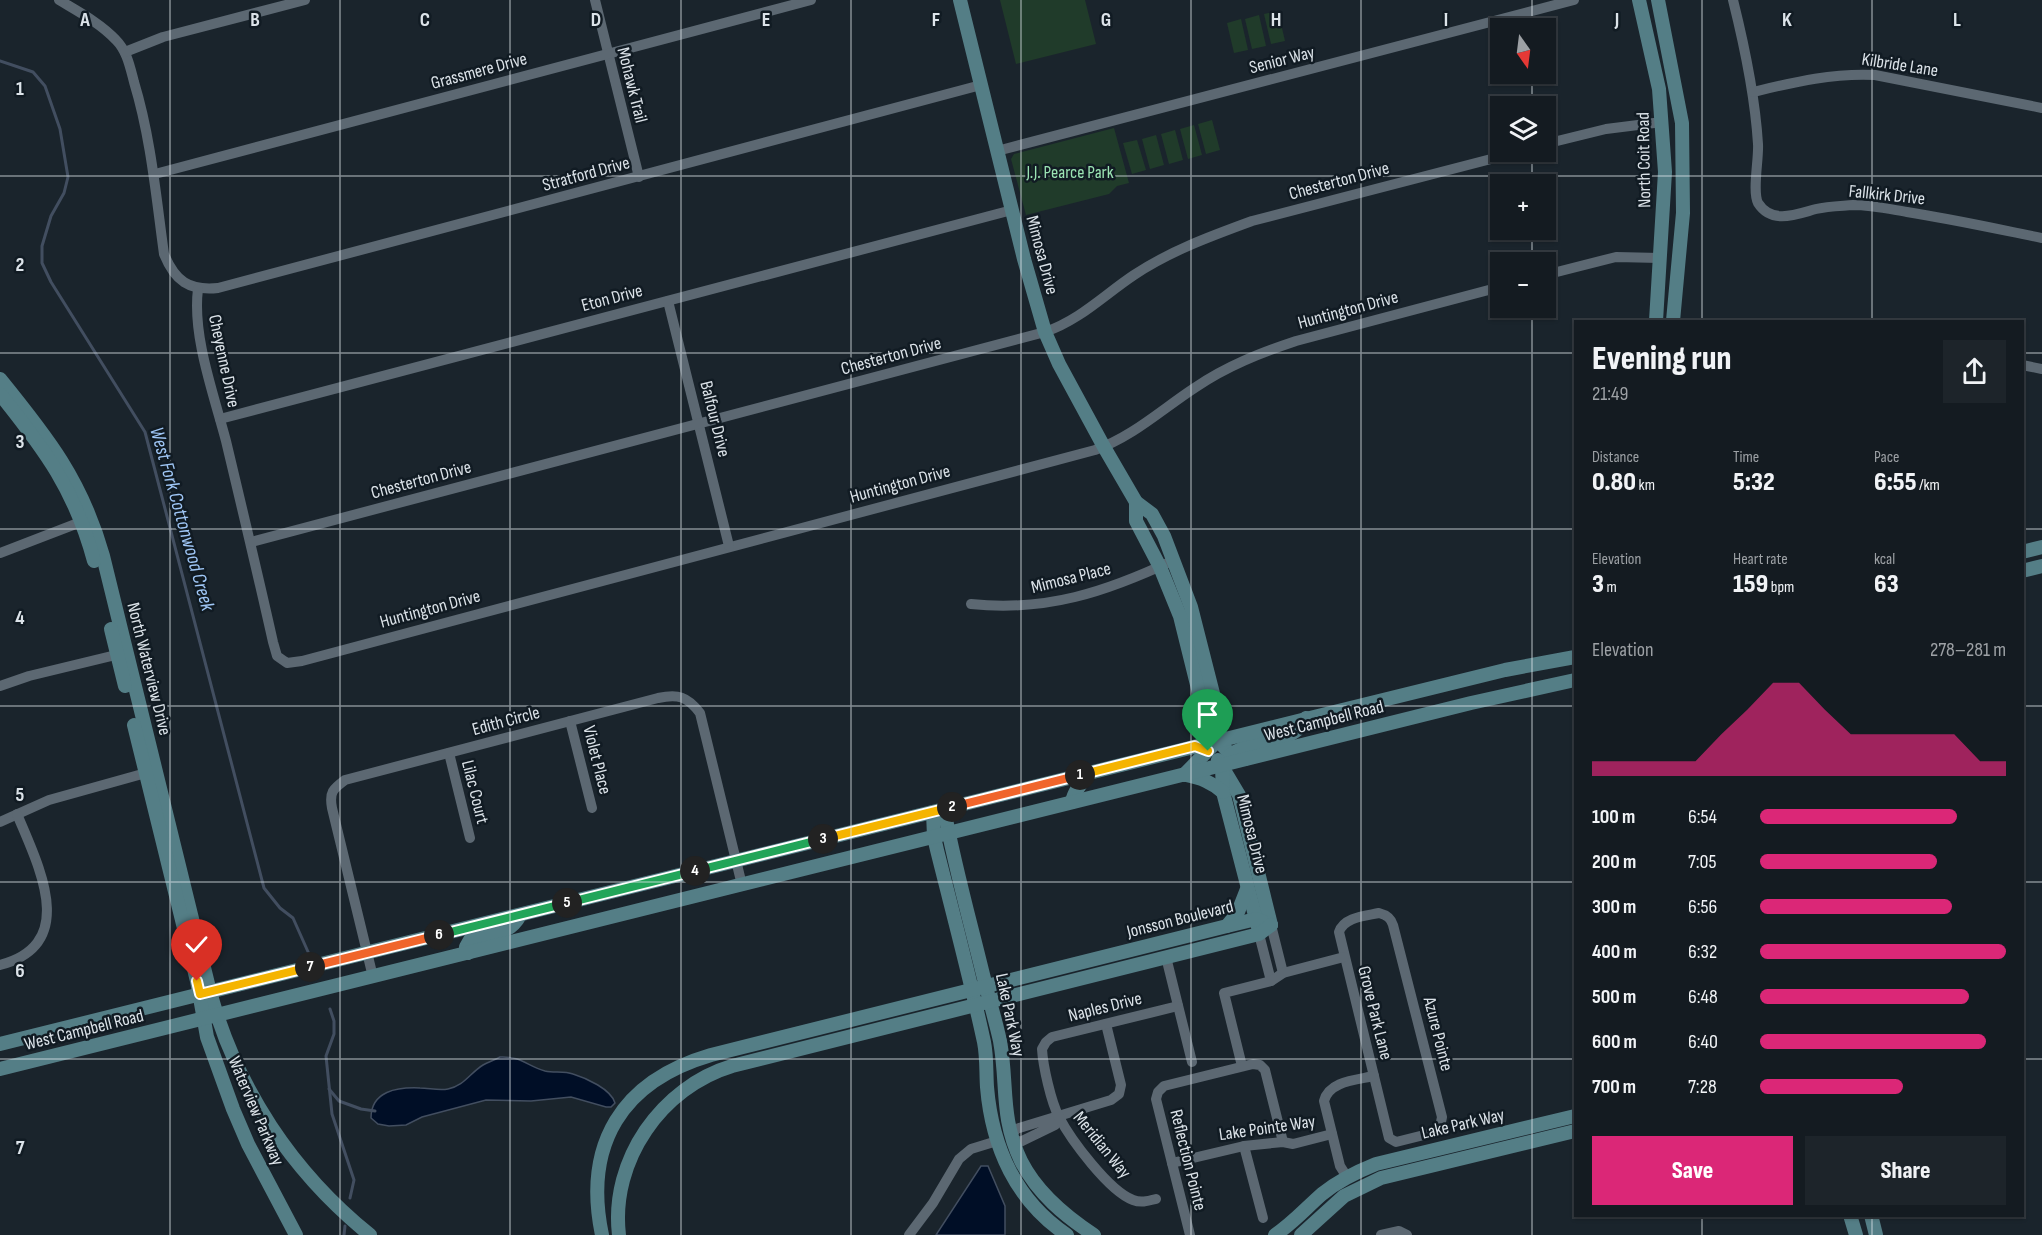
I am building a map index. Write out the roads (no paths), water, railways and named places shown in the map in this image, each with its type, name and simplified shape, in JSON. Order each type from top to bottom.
[{"type":"street","points":[[59,0],[103,27],[125,52],[143,111],[167,261],[178,278],[198,289]]},
{"type":"street","points":[[125,52],[164,37],[305,0]]},
{"type":"street","name":"Mohawk Trail","points":[[595,0],[639,177]]},
{"type":"street","name":"Grassmere Drive","points":[[154,174],[811,0]]},
{"type":"street","name":"Mimosa Drive","points":[[960,0],[1032,292],[1045,332],[1059,364],[1136,502],[1152,514],[1187,592],[1221,725],[1207,746]]},
{"type":"street","name":"Senior Way","points":[[997,151],[1574,0]]},
{"type":"street","name":"North Coit Road","points":[[1639,0],[1659,89],[1662,122],[1665,193],[1656,320]]},
{"type":"street","name":"North Coit Road","points":[[1658,0],[1682,123],[1683,213],[1673,320]]},
{"type":"street","name":"Fallkirk Drive","points":[[1733,0],[1753,92],[1758,156],[1755,191],[1757,201],[1762,208],[1779,217],[1818,208],[1854,205],[1933,216],[2042,238]]},
{"type":"street","name":"Kilbride Lane","points":[[1753,92],[1820,76],[1858,74],[1875,75],[2042,108]]},
{"type":"street","name":"Stratford Drive","points":[[198,289],[218,288],[981,86]]},
{"type":"street","points":[[1556,141],[1606,129],[1662,122]]},
{"type":"street","name":"Chesterton Drive","points":[[251,542],[1045,332],[1081,315],[1136,274],[1159,260],[1212,236],[1252,221],[1490,159]]},
{"type":"street","name":"Eton Drive","points":[[220,419],[1012,210]]},
{"type":"street","points":[[1556,272],[1616,257],[1660,258]]},
{"type":"street","name":"Cheyenne Drive","points":[[198,289],[196,322],[275,649],[277,656],[287,663]]},
{"type":"street","name":"Huntington Drive","points":[[287,663],[302,661],[1104,447],[1140,428],[1195,387],[1264,351],[1490,290]]},
{"type":"street","name":"Balfour Drive","points":[[668,301],[729,546]]},
{"type":"street","points":[[2024,365],[2042,369]]},
{"type":"street","name":"North Waterview Drive","points":[[0,379],[5,400],[57,452],[79,490],[86,520],[101,549],[121,653],[205,993]]},
{"type":"street","name":"Mimosa Drive","points":[[1136,502],[1136,521],[1160,567],[1180,616],[1208,729],[1207,746]]},
{"type":"street","points":[[0,553],[86,520]]},
{"type":"street","points":[[2024,552],[2042,547]]},
{"type":"street","name":"Mimosa Place","points":[[971,604],[997,607],[1059,602],[1117,585],[1174,560]]},
{"type":"street","points":[[2024,570],[2042,566]]},
{"type":"street","points":[[1187,642],[1198,631]]},
{"type":"street","points":[[0,686],[29,676],[121,653]]},
{"type":"street","name":"West Campbell Road","points":[[0,1044],[1089,773],[1207,746],[1306,718],[1463,680],[1574,657]]},
{"type":"street","points":[[1463,680],[1471,703]]},
{"type":"street","name":"West Campbell Road","points":[[1247,759],[1471,703],[1574,680]]},
{"type":"street","name":"Edith Circle","points":[[373,977],[332,808],[330,798],[334,789],[345,780],[673,695],[684,698],[700,713],[742,885]]},
{"type":"street","name":"West Campbell Road","points":[[0,1069],[1184,775],[1288,736],[1298,730],[1306,718]]},
{"type":"street","name":"Violet Place","points":[[570,721],[592,808]]},
{"type":"street","points":[[1223,792],[1202,778],[1184,775],[1207,746],[1217,758],[1247,759],[1240,772],[1239,795]]},
{"type":"street","name":"Lilac Court","points":[[449,753],[470,838]]},
{"type":"street","name":"Mimosa Drive","points":[[1226,760],[1223,792],[1259,934]]},
{"type":"street","name":"Mimosa Drive","points":[[1226,760],[1239,795],[1271,925]]},
{"type":"street","points":[[0,822],[49,800],[151,772]]},
{"type":"street","points":[[1072,802],[1073,796],[1089,773]]},
{"type":"street","points":[[1046,809],[1059,781]]},
{"type":"street","name":"Lake Park Way","points":[[939,811],[949,834],[997,1027],[1006,1112],[1011,1137],[1029,1175],[1044,1195],[1094,1235]]},
{"type":"street","name":"Lake Park Way","points":[[939,811],[934,837],[986,1056],[989,1104],[997,1141],[1006,1167],[1026,1198],[1051,1224],[1067,1235]]},
{"type":"street","points":[[0,964],[22,958],[33,948],[45,930],[48,909],[39,869],[17,814]]},
{"type":"street","points":[[1238,852],[1253,852]]},
{"type":"street","points":[[1227,926],[1238,912],[1248,888]]},
{"type":"street","name":"Azure Pointe","points":[[1344,957],[1339,932],[1341,926],[1347,921],[1379,913],[1386,914],[1391,919],[1442,1117],[1440,1127],[1432,1133],[1392,1141],[1389,1138],[1374,1076]]},
{"type":"street","points":[[468,953],[466,947],[470,940],[508,930],[515,925],[520,915]]},
{"type":"street","name":"Jonsson Boulevard","points":[[602,1235],[597,1185],[601,1159],[615,1122],[633,1098],[654,1080],[675,1068],[711,1055],[1256,919],[1271,925]]},
{"type":"street","points":[[1271,925],[1283,973]]},
{"type":"street","name":"Jonsson Boulevard","points":[[619,1235],[620,1194],[639,1140],[668,1103],[687,1087],[715,1071],[1259,934],[1271,925]]},
{"type":"street","points":[[1259,934],[1271,981]]},
{"type":"street","points":[[1116,954],[1120,969]]},
{"type":"street","points":[[1166,957],[1192,1062]]},
{"type":"street","points":[[1283,1142],[1264,1070],[1260,1065],[1242,1066],[1224,993],[1271,981],[1283,973],[1344,957]]},
{"type":"street","name":"Grove Park Lane","points":[[1344,957],[1374,1076]]},
{"type":"street","name":"Waterview Parkway","points":[[205,993],[210,1017],[255,1102],[276,1135],[318,1186],[370,1235]]},
{"type":"street","points":[[997,1027],[1002,1014],[1016,995]]},
{"type":"street","name":"Naples Drive","points":[[1043,1045],[1052,1037],[1178,1006]]},
{"type":"street","name":"Waterview Parkway","points":[[210,1017],[207,1037],[233,1109],[296,1235]]},
{"type":"street","points":[[909,1235],[933,1203],[959,1159],[970,1149],[1011,1137],[1020,1142],[1029,1139],[1055,1125],[1059,1116],[1111,1100],[1119,1094],[1121,1085],[1106,1024]]},
{"type":"street","name":"Meridian Way","points":[[1043,1045],[1042,1055],[1059,1116],[1068,1131],[1106,1181],[1120,1193],[1134,1201],[1146,1202],[1156,1199]]},
{"type":"street","points":[[711,1055],[715,1071]]},
{"type":"street","name":"Reflection Pointe","points":[[1190,1235],[1156,1099],[1158,1092],[1164,1086],[1242,1066]]},
{"type":"street","points":[[1347,1177],[1340,1166],[1332,1134],[1324,1101],[1326,1093],[1332,1086],[1374,1076]]},
{"type":"street","name":"Lake Park Way","points":[[1275,1235],[1323,1194],[1347,1177],[1386,1161],[1574,1116]]},
{"type":"street","name":"Lake Park Way","points":[[1301,1235],[1344,1197],[1381,1178],[1574,1131]]},
{"type":"street","name":"Lake Pointe Way","points":[[1172,1163],[1244,1146],[1302,1142],[1332,1134]]},
{"type":"street","points":[[1244,1146],[1263,1218]]},
{"type":"street","points":[[1852,1217],[1856,1235]]},
{"type":"street","points":[[1872,1217],[1876,1235]]},
{"type":"street","points":[[1381,1235],[1399,1231],[1407,1234]]},
{"type":"water","points":[[500,1057],[519,1060],[545,1071],[570,1073],[584,1078],[609,1093],[615,1103],[611,1107],[606,1107],[571,1097],[531,1101],[486,1100],[422,1117],[406,1125],[378,1124],[371,1118],[375,1102],[387,1092],[403,1088],[448,1089],[463,1082],[478,1068]]},
{"type":"water","points":[[981,1166],[988,1166],[1005,1206],[1005,1235],[936,1235]]},
{"type":"waterway","name":"West Fork Cottonwood Creek","points":[[0,61],[33,72],[45,86],[60,129],[68,177],[64,193],[51,216],[42,246],[42,263],[51,282],[145,432],[264,888],[280,908],[293,918],[309,954]]},
{"type":"waterway","name":"West Fork Cottonwood Creek","points":[[330,1009],[334,1021],[334,1034],[326,1056],[332,1114],[354,1180],[350,1198]]},
{"type":"waterway","points":[[329,1089],[339,1101],[361,1109],[375,1111]]},
{"type":"waterway","name":"West Fork Cottonwood Creek","points":[[344,1235],[345,1226]]},
{"type":"park label","name":"J.J. Pearce Park","points":[[1070,172]]}]
